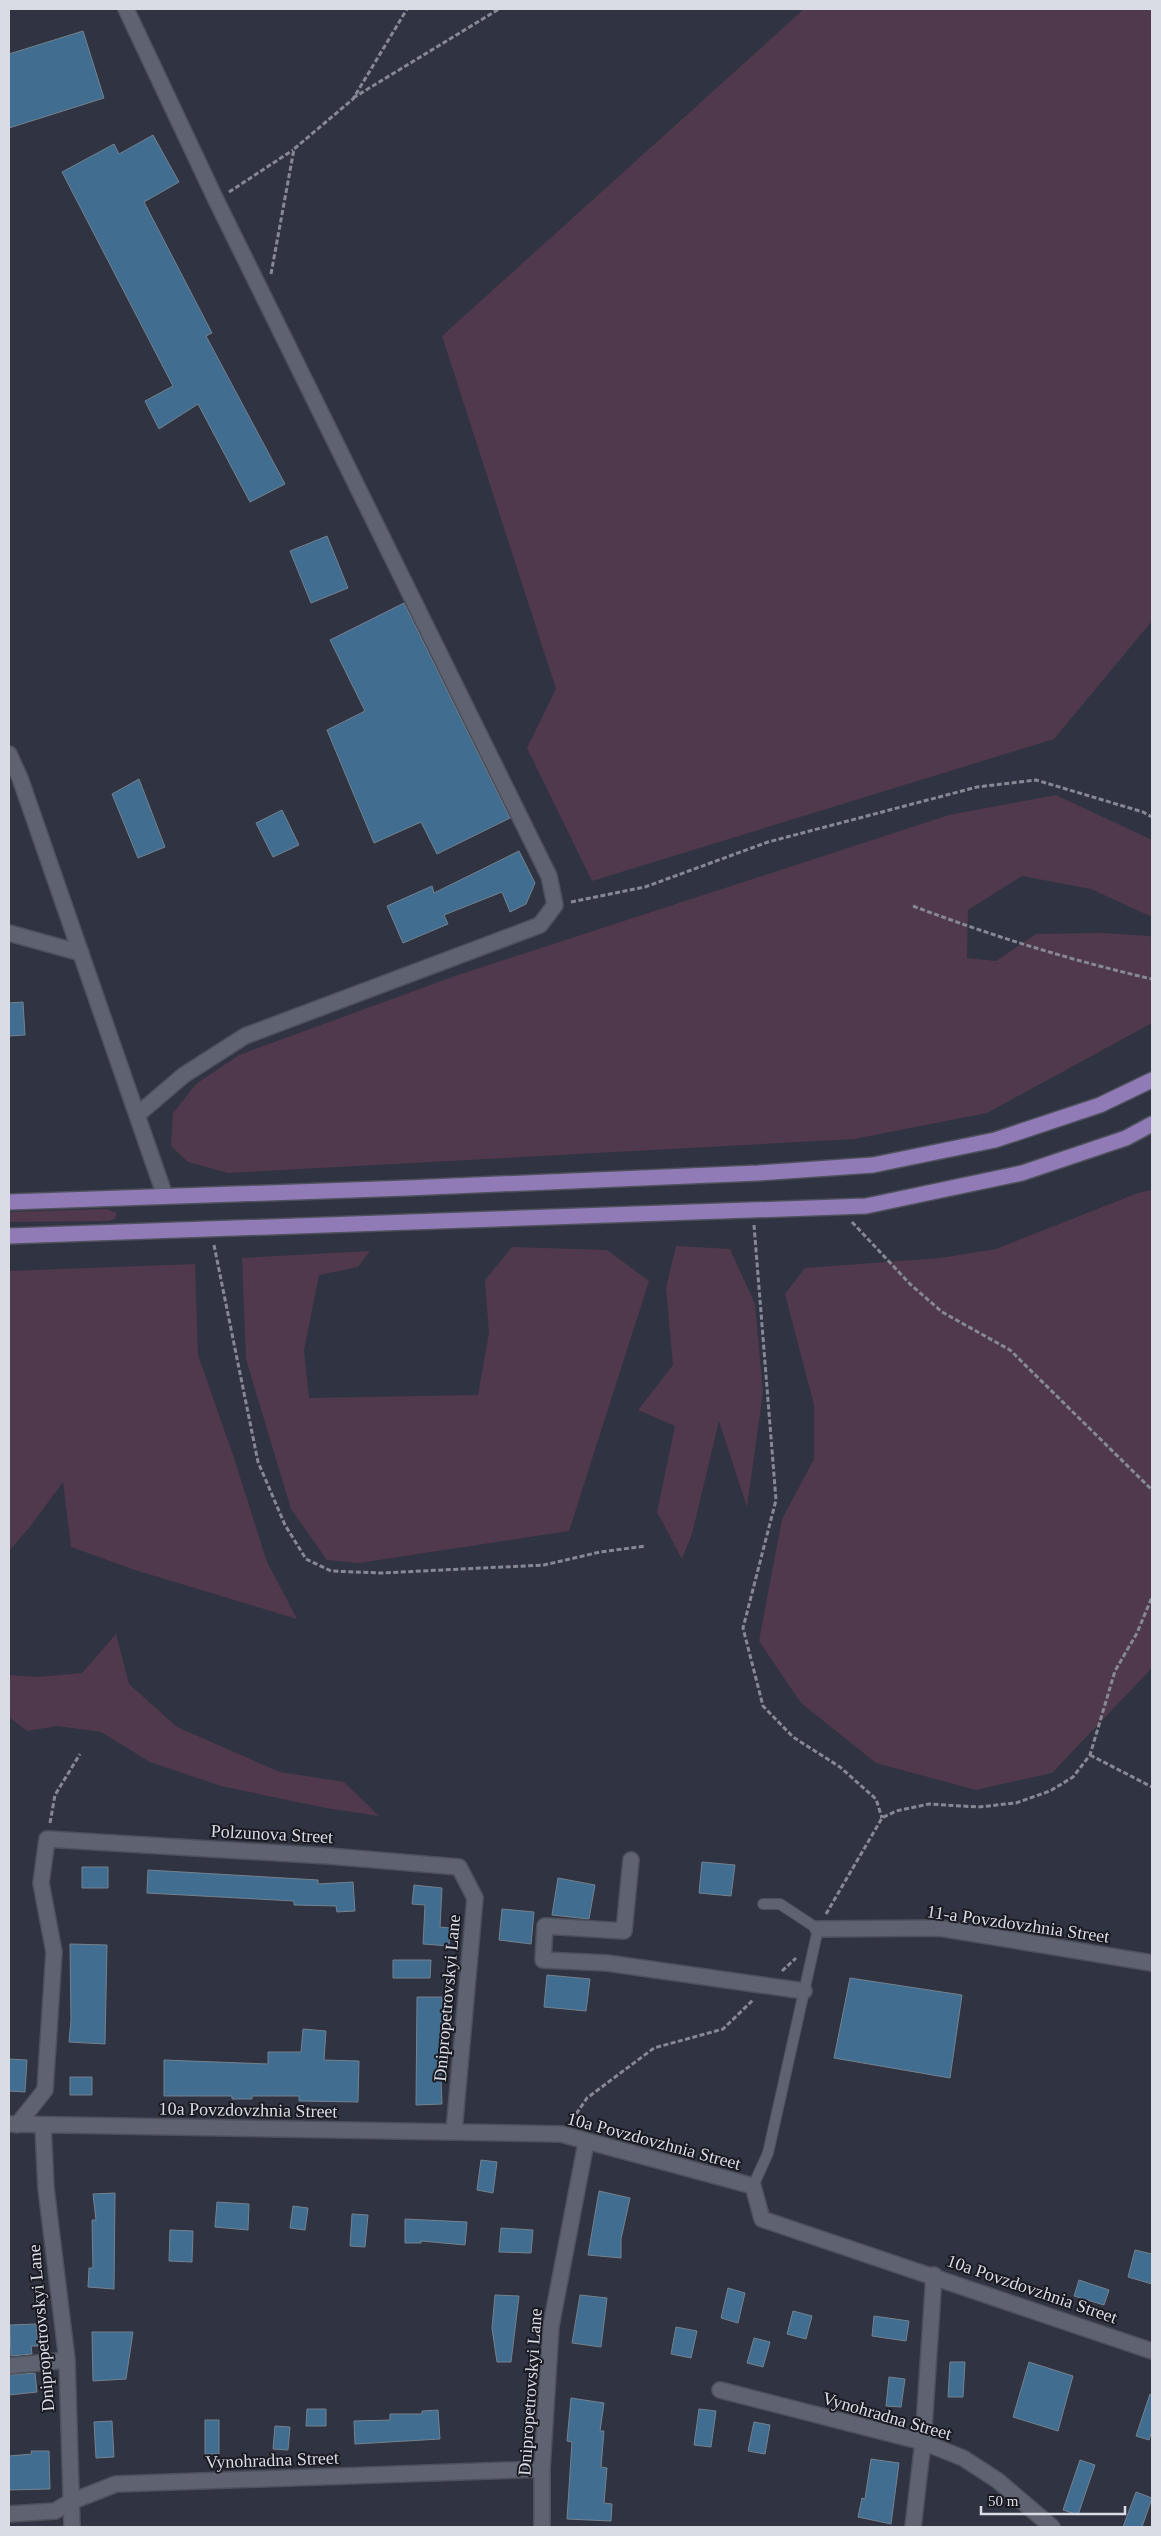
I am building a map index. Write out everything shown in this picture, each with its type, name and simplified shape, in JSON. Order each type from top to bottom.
[{"type":"main road","points":[[9,1202],[758,1173],[873,1165],[995,1140],[1100,1105],[1152,1080]]},
{"type":"main road","points":[[9,1236],[866,1206],[1022,1173],[1126,1138],[1152,1124]]},
{"type":"street","points":[[126,9],[216,200],[549,876],[555,905],[540,925],[245,1036],[184,1075],[137,1115]]},
{"type":"street","points":[[9,754],[20,778],[165,1196]]},
{"type":"street","points":[[9,933],[81,953]]},
{"type":"street","points":[[13,2125],[45,2090],[54,1952],[41,1883],[47,1839]]},
{"type":"street","name":"Polzunova Street","points":[[47,1839],[328,1856],[460,1867],[475,1898]]},
{"type":"street","points":[[630,1860],[624,1931],[545,1926],[543,1960],[607,1963],[804,1991]]},
{"type":"street","name":"Dnipropetrovskyi Lane","points":[[454,2131],[475,1898]]},
{"type":"street","name":"11-a Povzdovzhnia Street","points":[[818,1929],[938,1928],[1152,1964]]},
{"type":"street","name":"10a Povzdovzhnia Street","points":[[13,2125],[561,2134],[586,2143],[753,2186],[762,2219],[934,2275],[1152,2351]]},
{"type":"street","name":"Dnipropetrovskyi Lane","points":[[44,2126],[46,2188],[67,2360],[72,2527]]},
{"type":"street","name":"Dnipropetrovskyi Lane","points":[[542,2527],[542,2469],[551,2326],[586,2143]]},
{"type":"street","points":[[913,2527],[923,2442],[934,2275]]},
{"type":"street","points":[[9,2366],[67,2360]]},
{"type":"street","name":"Vynohradna Street","points":[[720,2390],[923,2442],[963,2458],[997,2480],[1052,2527]]},
{"type":"street","name":"Vynohradna Street","points":[[9,2514],[56,2511],[70,2502],[116,2484],[542,2469]]},
{"type":"lane","points":[[753,2186],[768,2153],[818,1929],[780,1904],[763,1904]]},
{"type":"path","points":[[353,99],[407,9]]},
{"type":"path","points":[[216,200],[294,149],[353,99],[499,9]]},
{"type":"path","points":[[266,302],[294,149]]},
{"type":"path","points":[[555,905],[645,887],[768,842],[977,787],[1036,780],[1143,812],[1152,817]]},
{"type":"path","points":[[913,906],[986,933],[1078,962],[1152,979]]},
{"type":"path","points":[[838,1207],[910,1284],[942,1312],[1010,1350],[1152,1490]]},
{"type":"path","points":[[753,1210],[776,1500],[743,1628],[762,1706],[793,1737],[840,1766],[876,1798],[882,1818]]},
{"type":"path","points":[[211,1230],[258,1462],[285,1525],[306,1559],[331,1571],[390,1573],[544,1565],[600,1552],[646,1546]]},
{"type":"path","points":[[818,1929],[882,1818],[896,1811],[929,1804],[978,1807],[1016,1803],[1050,1791],[1073,1777],[1090,1755],[1115,1670],[1138,1633],[1152,1597]]},
{"type":"path","points":[[47,1839],[55,1795],[80,1754]]},
{"type":"path","points":[[1090,1755],[1152,1787]]},
{"type":"path","points":[[777,1976],[798,1956]]},
{"type":"path","points":[[561,2134],[587,2098],[646,2053],[654,2048],[723,2029],[757,1996]]},
{"type":"shaded area","points":[[804,9],[1152,9],[1152,621],[1054,739],[592,881],[527,748],[556,689],[442,336]]},
{"type":"shaded area","points":[[1056,795],[1152,840],[1152,917],[1091,889],[1022,876],[968,910],[967,958],[996,961],[1036,934],[1101,933],[1150,936],[1152,938],[1152,1023],[987,1113],[854,1139],[228,1173],[188,1162],[171,1146],[173,1113],[196,1084],[239,1055],[455,976],[949,815]]},
{"type":"shaded area","points":[[1152,1190],[1152,1668],[1052,1773],[976,1790],[876,1763],[801,1703],[759,1641],[782,1519],[814,1459],[814,1405],[785,1294],[805,1268],[940,1258],[996,1249],[1138,1193]]},
{"type":"shaded area","points":[[107,1209],[117,1213],[115,1219],[108,1221],[9,1222],[9,1212]]},
{"type":"shaded area","points":[[676,1246],[730,1249],[755,1304],[763,1392],[747,1507],[719,1421],[692,1534],[682,1559],[657,1512],[675,1426],[638,1410],[673,1365],[666,1288]]},
{"type":"shaded area","points":[[512,1247],[607,1250],[649,1281],[569,1531],[359,1563],[327,1560],[291,1509],[246,1359],[242,1258],[370,1251],[358,1267],[319,1275],[304,1350],[309,1398],[478,1395],[489,1333],[485,1280]]},
{"type":"shaded area","points":[[195,1264],[198,1355],[234,1458],[267,1562],[297,1619],[135,1570],[71,1547],[63,1482],[29,1528],[9,1551],[9,1271]]},
{"type":"shaded area","points":[[116,1634],[129,1684],[177,1727],[280,1772],[344,1782],[379,1816],[326,1808],[221,1786],[150,1762],[101,1732],[57,1726],[27,1731],[9,1717],[9,1675],[37,1677],[82,1673]]},
{"type":"building","points":[[83,31],[104,98],[9,128],[9,54]]},
{"type":"building","points":[[153,135],[179,182],[144,202],[212,333],[206,336],[285,484],[250,502],[198,404],[159,429],[145,401],[173,386],[62,172],[114,144],[119,154]]},
{"type":"building","points":[[327,536],[348,588],[311,603],[290,551]]},
{"type":"building","points":[[404,603],[510,818],[437,854],[421,822],[374,843],[327,730],[365,711],[330,640]]},
{"type":"building","points":[[139,779],[165,847],[138,858],[112,794]]},
{"type":"building","points":[[282,810],[299,845],[273,857],[256,823]]},
{"type":"building","points":[[519,851],[535,883],[526,904],[510,912],[502,892],[444,915],[448,924],[403,943],[387,906],[432,886],[434,893]]},
{"type":"building","points":[[23,1002],[25,1035],[9,1036],[9,1003]]},
{"type":"building","points":[[702,1862],[735,1865],[731,1896],[699,1893]]},
{"type":"building","points":[[82,1867],[108,1867],[108,1888],[82,1888]]},
{"type":"building","points":[[148,1870],[318,1880],[318,1884],[353,1882],[355,1911],[337,1912],[336,1906],[294,1905],[294,1901],[147,1893]]},
{"type":"building","points":[[558,1878],[595,1885],[589,1919],[552,1915]]},
{"type":"building","points":[[414,1885],[442,1888],[440,1927],[450,1928],[449,1946],[423,1944],[425,1905],[412,1904]]},
{"type":"building","points":[[502,1909],[534,1912],[531,1944],[499,1940]]},
{"type":"building","points":[[70,1944],[107,1945],[105,2044],[69,2042],[71,2020]]},
{"type":"building","points":[[393,1960],[431,1960],[430,1978],[393,1978]]},
{"type":"building","points":[[547,1975],[590,1979],[586,2011],[544,2007]]},
{"type":"building","points":[[850,1978],[962,1995],[950,2078],[834,2058]]},
{"type":"building","points":[[417,1997],[442,1997],[443,2035],[446,2035],[446,2055],[440,2055],[442,2104],[416,2105]]},
{"type":"building","points":[[303,2029],[326,2031],[324,2060],[359,2061],[358,2102],[299,2101],[299,2096],[252,2096],[252,2099],[232,2099],[232,2096],[164,2096],[164,2060],[268,2064],[268,2052],[301,2052]]},
{"type":"building","points":[[9,2059],[27,2060],[25,2092],[9,2091]]},
{"type":"building","points":[[70,2077],[92,2077],[92,2095],[70,2095]]},
{"type":"building","points":[[481,2160],[497,2162],[493,2193],[477,2190]]},
{"type":"building","points":[[599,2191],[630,2198],[621,2239],[621,2258],[588,2255]]},
{"type":"building","points":[[115,2193],[114,2289],[88,2287],[89,2268],[93,2268],[92,2220],[96,2220],[93,2194]]},
{"type":"building","points":[[217,2202],[249,2204],[248,2230],[215,2227]]},
{"type":"building","points":[[293,2206],[308,2208],[305,2230],[290,2228]]},
{"type":"building","points":[[352,2214],[368,2215],[365,2247],[350,2246]]},
{"type":"building","points":[[405,2219],[467,2222],[465,2245],[421,2241],[421,2243],[405,2243]]},
{"type":"building","points":[[501,2228],[533,2230],[531,2253],[499,2252]]},
{"type":"building","points":[[170,2230],[193,2231],[192,2262],[169,2261]]},
{"type":"building","points":[[1135,2250],[1152,2254],[1152,2284],[1128,2277]]},
{"type":"building","points":[[1079,2280],[1109,2290],[1104,2305],[1074,2296]]},
{"type":"building","points":[[728,2288],[745,2293],[738,2323],[721,2318]]},
{"type":"building","points":[[495,2295],[519,2296],[511,2362],[497,2362],[492,2328]]},
{"type":"building","points":[[580,2295],[607,2298],[601,2347],[572,2343]]},
{"type":"building","points":[[793,2311],[812,2316],[806,2339],[787,2334]]},
{"type":"building","points":[[874,2316],[909,2321],[906,2341],[872,2336]]},
{"type":"building","points":[[36,2324],[38,2346],[31,2346],[32,2354],[11,2356],[10,2325]]},
{"type":"building","points":[[676,2327],[697,2331],[691,2358],[671,2354]]},
{"type":"building","points":[[92,2332],[133,2332],[126,2379],[93,2381]]},
{"type":"building","points":[[754,2338],[770,2342],[763,2367],[747,2363]]},
{"type":"building","points":[[950,2362],[965,2362],[963,2397],[948,2397]]},
{"type":"building","points":[[1029,2362],[1073,2376],[1058,2431],[1013,2417]]},
{"type":"building","points":[[35,2373],[37,2392],[9,2395],[9,2375]]},
{"type":"building","points":[[889,2377],[905,2379],[901,2407],[886,2406]]},
{"type":"building","points":[[1150,2394],[1152,2395],[1152,2431],[1149,2440],[1136,2436]]},
{"type":"building","points":[[571,2398],[604,2403],[600,2431],[604,2431],[601,2467],[607,2468],[604,2503],[612,2504],[611,2521],[567,2519],[572,2442],[567,2441]]},
{"type":"building","points":[[307,2409],[326,2409],[326,2426],[306,2426]]},
{"type":"building","points":[[699,2409],[716,2411],[711,2447],[694,2445]]},
{"type":"building","points":[[438,2410],[440,2439],[355,2444],[354,2421],[390,2420],[390,2414],[422,2414],[422,2411]]},
{"type":"building","points":[[205,2420],[219,2420],[219,2454],[205,2454]]},
{"type":"building","points":[[112,2421],[114,2457],[96,2458],[94,2422]]},
{"type":"building","points":[[754,2422],[770,2425],[765,2454],[748,2451]]},
{"type":"building","points":[[275,2426],[290,2427],[288,2450],[273,2449]]},
{"type":"building","points":[[31,2451],[49,2451],[50,2489],[9,2490],[9,2456],[32,2454]]},
{"type":"building","points":[[871,2459],[899,2463],[891,2524],[858,2517],[862,2498],[865,2499]]},
{"type":"building","points":[[1080,2460],[1095,2465],[1078,2515],[1063,2510]]},
{"type":"building","points":[[1136,2492],[1152,2498],[1142,2527],[1123,2527]]}]
